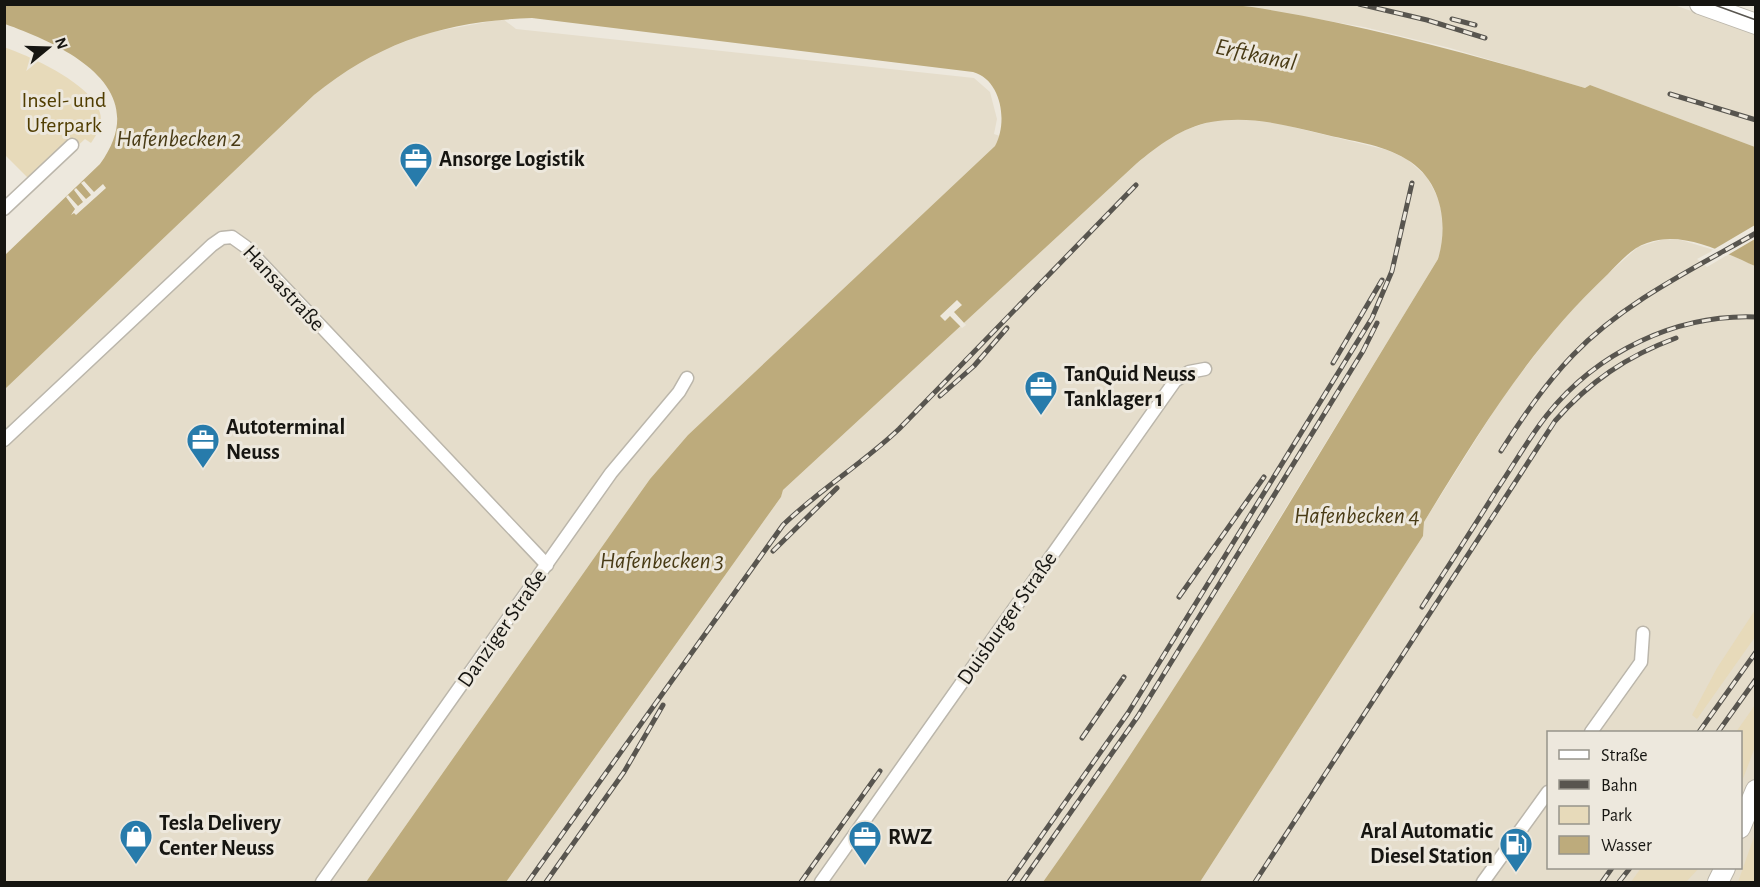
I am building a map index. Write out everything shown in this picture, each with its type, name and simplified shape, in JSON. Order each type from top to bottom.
[{"type":"main road","points":[[1700,4],[1755,24]]},
{"type":"main road","points":[[1737,4],[1755,11]]},
{"type":"main road","points":[[1742,823],[1755,790]]},
{"type":"street","points":[[4,209],[72,145]]},
{"type":"street","name":"Hansastraße","points":[[4,440],[212,245],[222,238],[232,237],[240,241],[547,565]]},
{"type":"street","name":"Duisburger Straße","points":[[821,882],[1175,381],[1189,372],[1205,369]]},
{"type":"street","name":"Danziger Straße","points":[[322,882],[611,473],[679,392],[687,378]]},
{"type":"street","points":[[1593,731],[1641,662],[1643,633]]},
{"type":"street","points":[[1483,882],[1547,793]]},
{"type":"shaded area","points":[[1234,5],[1674,5],[1755,33],[1755,147],[1590,85],[1585,88],[1450,48],[1364,27]]},
{"type":"shaded area","points":[[503,19],[516,29],[974,78],[990,92],[997,119],[994,134],[1000,136],[995,146],[688,435],[650,479],[366,882],[5,882],[5,389],[314,95],[343,71],[373,54],[427,33]]},
{"type":"shaded area","points":[[1240,118],[1268,121],[1387,150],[1407,159],[1427,177],[1438,198],[1444,220],[1443,243],[1438,259],[1167,702],[1119,776],[1043,882],[506,882],[781,497],[783,490],[1136,164],[1162,143],[1185,130],[1209,122]]},
{"type":"shaded area","points":[[1664,239],[1681,240],[1714,250],[1697,259],[1707,267],[1729,254],[1755,266],[1755,882],[1200,882],[1423,536],[1424,522],[1502,398],[1551,334],[1589,291],[1638,247]]},
{"type":"green space","name":"Insel- und Uferpark","points":[[4,47],[31,58],[64,76],[79,86],[99,110],[101,122],[91,143],[85,139],[35,185],[5,155]]},
{"type":"green space","points":[[1755,610],[1755,637],[1697,719],[1692,715],[1717,668]]},
{"type":"green space","points":[[1755,705],[1755,747],[1742,781],[1742,731],[1737,731]]},
{"type":"green space","points":[[1755,834],[1755,881],[1738,882]]},
{"type":"green space","points":[[1640,869],[1698,869],[1686,882],[1631,882]]},
{"type":"water","points":[[5,5],[1234,5],[1252,7],[1378,32],[1585,88],[1590,85],[1755,147],[1755,266],[1702,244],[1674,239],[1660,240],[1641,245],[1631,252],[1580,302],[1530,361],[1486,423],[1424,522],[1423,536],[1200,882],[1043,882],[1147,730],[1246,574],[1438,259],[1441,245],[1442,217],[1434,190],[1418,168],[1397,154],[1295,127],[1254,120],[1225,120],[1190,128],[1162,144],[1136,164],[783,490],[781,497],[506,882],[366,882],[650,479],[688,435],[995,146],[1001,126],[1000,103],[996,93],[983,77],[973,72],[532,18],[471,24],[416,37],[364,61],[314,95],[5,389],[5,255],[100,164],[114,137],[117,113],[110,92],[96,74],[76,58],[53,44],[5,24]]},
{"type":"pier","points":[[84,181],[94,192],[103,184],[106,188],[76,215],[74,213],[71,215],[75,209],[66,197],[68,195],[78,206],[83,202],[74,190],[76,188],[86,199],[91,195],[81,183]]},
{"type":"pier","points":[[1755,225],[1755,239],[1726,256],[1711,251]]},
{"type":"pier","points":[[957,300],[962,305],[954,312],[966,325],[962,328],[950,316],[945,321],[940,316]]},
{"type":"tram line","points":[[1712,4],[1756,20]]},
{"type":"railway","points":[[1359,4],[1427,20],[1485,38]]},
{"type":"railway","points":[[1452,19],[1475,25]]},
{"type":"railway","points":[[1670,94],[1756,120]]},
{"type":"railway","points":[[1009,882],[1128,713],[1372,318],[1392,271],[1412,183]]},
{"type":"railway","points":[[528,882],[783,525],[899,429],[1136,185]]},
{"type":"railway","points":[[1501,451],[1553,377],[1593,336],[1660,288],[1756,233]]},
{"type":"railway","points":[[1333,363],[1382,280]]},
{"type":"railway","points":[[1422,607],[1540,424],[1567,393],[1590,373],[1640,341],[1668,330],[1697,322],[1756,317]]},
{"type":"railway","points":[[1022,882],[1138,716],[1363,351],[1377,323]]},
{"type":"railway","points":[[940,396],[974,366],[1007,328]]},
{"type":"railway","points":[[1255,882],[1555,421],[1595,382],[1641,353],[1676,338]]},
{"type":"railway","points":[[1179,597],[1264,477]]},
{"type":"railway","points":[[773,551],[837,488]]},
{"type":"railway","points":[[1700,731],[1756,652]]},
{"type":"railway","points":[[1082,738],[1124,677]]},
{"type":"railway","points":[[1719,731],[1756,679]]},
{"type":"railway","points":[[546,882],[624,772],[663,705]]},
{"type":"railway","points":[[801,882],[880,771]]},
{"type":"railway","points":[[1602,882],[1611,869]]},
{"type":"railway","points":[[1619,882],[1629,869]]},
{"type":"place","name":"Ansorge Logistik","points":[[416,188]]},
{"type":"place","name":"TanQuid Neuss Tanklager 1","points":[[1041,416]]},
{"type":"place","name":"Autoterminal Neuss","points":[[203,469]]},
{"type":"place","name":"Tesla Delivery Center Neuss","points":[[136,865]]},
{"type":"place","name":"RWZ","points":[[865,866]]},
{"type":"place","name":"Aral Automatic Diesel Station","points":[[1516,873]]},
{"type":"water label","name":"Erftkanal","points":[[1256,55]]},
{"type":"water label","name":"Hafenbecken 2","points":[[179,139]]},
{"type":"water label","name":"Hafenbecken 4","points":[[1357,516]]},
{"type":"water label","name":"Hafenbecken 3","points":[[662,561]]}]
